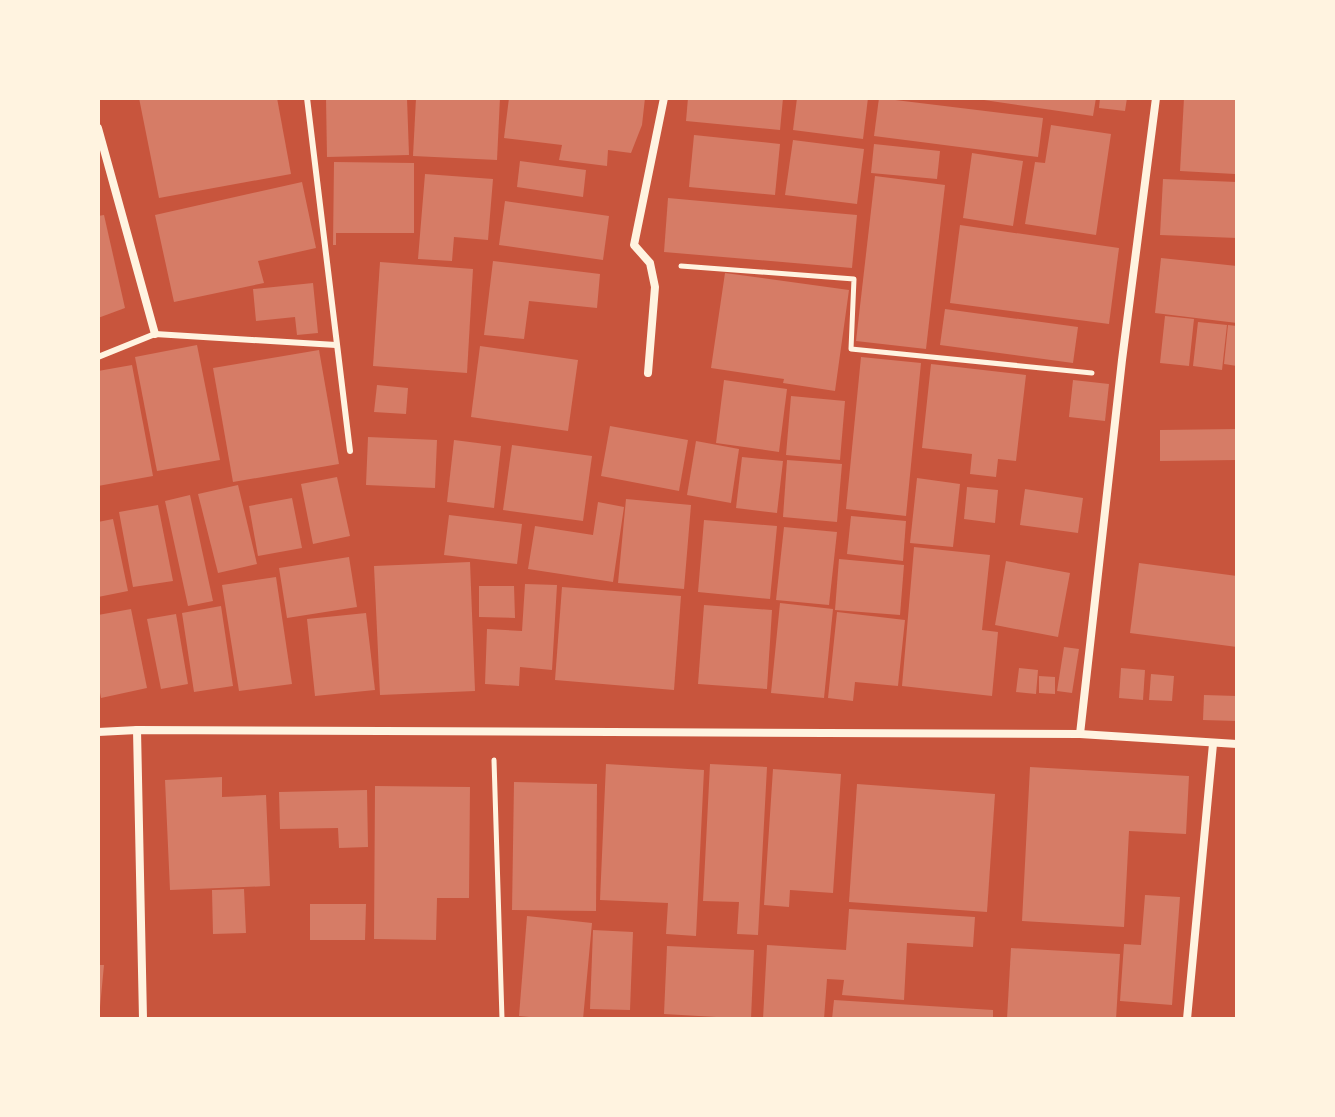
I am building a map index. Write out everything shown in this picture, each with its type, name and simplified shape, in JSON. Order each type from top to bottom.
[{"type":"street","points":[[648,373],[655,287],[650,263],[634,245],[664,98]]},
{"type":"street","points":[[1080,734],[1156,98]]},
{"type":"street","points":[[98,128],[155,334]]},
{"type":"street","points":[[137,730],[143,1019]]},
{"type":"street","points":[[98,732],[1080,734],[1237,744]]},
{"type":"street","points":[[1187,1019],[1213,744]]},
{"type":"lane","points":[[307,98],[350,451]]},
{"type":"lane","points":[[98,357],[155,334],[336,345]]},
{"type":"path","points":[[650,263],[854,279],[851,349],[1121,376]]},
{"type":"path","points":[[493,733],[502,1019]]},
{"type":"building","points":[[139,98],[277,98],[291,174],[159,198]]},
{"type":"building","points":[[326,98],[407,98],[409,155],[327,157]]},
{"type":"building","points":[[416,98],[500,98],[497,160],[413,156]]},
{"type":"building","points":[[509,98],[645,98],[642,125],[631,153],[608,150],[607,166],[559,160],[562,145],[504,138]]},
{"type":"building","points":[[688,98],[783,98],[780,130],[686,121]]},
{"type":"building","points":[[797,98],[868,98],[863,139],[793,130]]},
{"type":"building","points":[[879,98],[1043,118],[1038,157],[874,136]]},
{"type":"building","points":[[984,98],[1096,98],[1093,116]]},
{"type":"building","points":[[1100,98],[1127,98],[1125,111],[1099,108]]},
{"type":"building","points":[[1184,98],[1237,98],[1235,174],[1180,171]]},
{"type":"building","points":[[1051,125],[1111,134],[1096,235],[1025,224],[1035,162],[1045,163]]},
{"type":"building","points":[[694,135],[780,144],[775,195],[689,187]]},
{"type":"building","points":[[793,140],[864,149],[857,204],[785,195]]},
{"type":"building","points":[[874,144],[940,151],[937,179],[871,173]]},
{"type":"building","points":[[972,153],[1023,161],[1013,226],[963,218]]},
{"type":"building","points":[[520,161],[586,170],[583,197],[517,187]]},
{"type":"building","points":[[334,162],[414,163],[414,233],[336,233],[336,245],[333,245]]},
{"type":"building","points":[[425,174],[493,179],[488,240],[454,237],[452,261],[418,259]]},
{"type":"building","points":[[875,176],[945,185],[926,349],[856,341]]},
{"type":"building","points":[[1163,179],[1237,182],[1237,238],[1160,235]]},
{"type":"building","points":[[302,182],[316,248],[258,261],[264,283],[174,302],[155,215]]},
{"type":"building","points":[[668,198],[857,215],[852,268],[664,252]]},
{"type":"building","points":[[505,201],[609,216],[603,260],[499,245]]},
{"type":"building","points":[[104,215],[125,308],[98,318],[98,216]]},
{"type":"building","points":[[960,225],[1119,248],[1109,324],[950,303]]},
{"type":"building","points":[[1161,258],[1237,266],[1237,323],[1155,313]]},
{"type":"building","points":[[493,261],[600,274],[597,308],[529,301],[524,339],[484,335]]},
{"type":"building","points":[[380,262],[473,269],[467,373],[373,366]]},
{"type":"building","points":[[725,273],[849,290],[835,391],[783,383],[784,379],[711,368]]},
{"type":"building","points":[[313,283],[318,333],[297,335],[295,317],[256,321],[253,289]]},
{"type":"building","points":[[945,309],[1078,327],[1073,363],[940,345]]},
{"type":"building","points":[[1165,316],[1194,319],[1189,366],[1160,363]]},
{"type":"building","points":[[1198,322],[1227,325],[1222,370],[1193,366]]},
{"type":"building","points":[[1228,325],[1237,326],[1237,366],[1224,364]]},
{"type":"building","points":[[197,345],[220,460],[157,471],[135,357]]},
{"type":"building","points":[[480,346],[578,360],[568,431],[471,417]]},
{"type":"building","points":[[319,350],[339,464],[233,482],[213,368]]},
{"type":"building","points":[[861,357],[921,363],[906,516],[846,509]]},
{"type":"building","points":[[931,364],[1026,375],[1016,461],[998,459],[996,477],[970,474],[972,454],[922,448]]},
{"type":"building","points":[[132,365],[153,476],[98,486],[98,371]]},
{"type":"building","points":[[724,380],[787,389],[779,452],[716,443]]},
{"type":"building","points":[[1073,380],[1109,384],[1105,421],[1069,417]]},
{"type":"building","points":[[377,385],[408,388],[406,414],[374,412]]},
{"type":"building","points":[[791,396],[845,401],[840,460],[786,455]]},
{"type":"building","points":[[610,426],[688,440],[679,491],[601,476]]},
{"type":"building","points":[[1237,429],[1237,460],[1160,461],[1160,430]]},
{"type":"building","points":[[368,437],[437,440],[435,488],[366,485]]},
{"type":"building","points":[[454,440],[501,446],[494,508],[447,502]]},
{"type":"building","points":[[696,441],[739,449],[731,503],[687,495]]},
{"type":"building","points":[[512,445],[592,456],[583,521],[503,510]]},
{"type":"building","points":[[742,457],[783,461],[777,513],[736,508]]},
{"type":"building","points":[[787,460],[842,464],[837,522],[783,517]]},
{"type":"building","points":[[337,477],[350,536],[313,544],[301,484]]},
{"type":"building","points":[[917,478],[960,484],[953,547],[910,543]]},
{"type":"building","points":[[238,485],[257,564],[218,573],[198,494]]},
{"type":"building","points":[[967,487],[998,490],[995,523],[964,519]]},
{"type":"building","points":[[1025,489],[1083,498],[1078,533],[1020,525]]},
{"type":"building","points":[[190,495],[213,601],[188,606],[165,501]]},
{"type":"building","points":[[292,498],[302,548],[258,556],[249,506]]},
{"type":"building","points":[[626,499],[691,505],[684,589],[618,583]]},
{"type":"building","points":[[598,502],[624,507],[613,582],[528,569],[535,526],[593,535]]},
{"type":"building","points":[[158,505],[173,581],[133,587],[119,512]]},
{"type":"building","points":[[449,515],[522,524],[517,564],[444,555]]},
{"type":"building","points":[[851,516],[906,521],[903,561],[847,554]]},
{"type":"building","points":[[113,519],[128,591],[98,597],[98,522]]},
{"type":"building","points":[[704,520],[777,526],[770,599],[698,592]]},
{"type":"building","points":[[784,527],[837,532],[829,605],[776,600]]},
{"type":"building","points":[[914,547],[990,555],[982,630],[998,632],[992,696],[902,686]]},
{"type":"building","points":[[349,557],[357,607],[287,618],[279,568]]},
{"type":"building","points":[[839,559],[904,565],[900,615],[835,610]]},
{"type":"building","points":[[1006,561],[1070,573],[1058,637],[995,625]]},
{"type":"building","points":[[470,562],[475,691],[380,695],[374,566]]},
{"type":"building","points":[[1139,563],[1237,576],[1237,647],[1130,633]]},
{"type":"building","points":[[276,577],[292,684],[239,691],[222,585]]},
{"type":"building","points":[[525,584],[557,585],[552,670],[520,667],[519,686],[485,684],[487,629],[522,631]]},
{"type":"building","points":[[479,586],[514,586],[515,618],[479,617]]},
{"type":"building","points":[[562,587],[681,596],[674,690],[555,680]]},
{"type":"building","points":[[780,603],[833,609],[824,698],[771,693]]},
{"type":"building","points":[[704,605],[772,610],[767,689],[698,684]]},
{"type":"building","points":[[221,606],[233,686],[194,692],[182,613]]},
{"type":"building","points":[[131,609],[147,688],[101,698],[98,682],[98,615]]},
{"type":"building","points":[[837,612],[905,620],[898,686],[855,682],[853,701],[828,698]]},
{"type":"building","points":[[366,613],[375,690],[315,696],[307,619]]},
{"type":"building","points":[[176,614],[188,684],[161,689],[147,619]]},
{"type":"building","points":[[1064,647],[1079,649],[1072,693],[1057,691]]},
{"type":"building","points":[[1019,668],[1038,670],[1036,694],[1016,692]]},
{"type":"building","points":[[1121,668],[1145,670],[1143,700],[1119,698]]},
{"type":"building","points":[[1151,674],[1174,676],[1172,701],[1149,700]]},
{"type":"building","points":[[1039,676],[1055,677],[1055,694],[1039,693]]},
{"type":"building","points":[[1204,695],[1237,696],[1237,721],[1203,720]]},
{"type":"building","points":[[606,764],[704,770],[696,936],[666,934],[668,903],[600,900]]},
{"type":"building","points":[[710,764],[767,767],[758,935],[737,934],[739,902],[703,901]]},
{"type":"building","points":[[1030,767],[1189,776],[1186,834],[1129,831],[1124,927],[1022,921]]},
{"type":"building","points":[[773,769],[841,774],[833,893],[790,890],[789,907],[764,905]]},
{"type":"building","points":[[222,777],[222,797],[266,795],[270,886],[170,890],[165,780]]},
{"type":"building","points":[[514,782],[597,784],[596,911],[512,910]]},
{"type":"building","points":[[857,784],[995,794],[987,912],[849,902]]},
{"type":"building","points":[[375,786],[470,787],[469,898],[437,898],[436,940],[374,939]]},
{"type":"building","points":[[367,790],[368,847],[339,848],[338,828],[280,829],[279,792]]},
{"type":"building","points":[[244,889],[246,933],[213,934],[212,890]]},
{"type":"building","points":[[1145,895],[1180,897],[1172,1005],[1120,1001],[1124,944],[1141,945]]},
{"type":"building","points":[[310,904],[366,904],[365,940],[310,940]]},
{"type":"building","points":[[849,909],[975,917],[973,947],[907,943],[904,1000],[842,995],[844,980],[827,979],[824,1019],[763,1019],[767,945],[846,950]]},
{"type":"building","points":[[527,916],[592,923],[583,1019],[519,1016]]},
{"type":"building","points":[[593,930],[633,932],[630,1010],[590,1009]]},
{"type":"building","points":[[667,946],[754,950],[751,1019],[664,1014]]},
{"type":"building","points":[[1011,948],[1120,954],[1116,1019],[1007,1019]]},
{"type":"building","points":[[98,965],[104,965],[100,1007],[98,1007]]},
{"type":"building","points":[[834,1000],[993,1010],[993,1019],[832,1019]]}]
